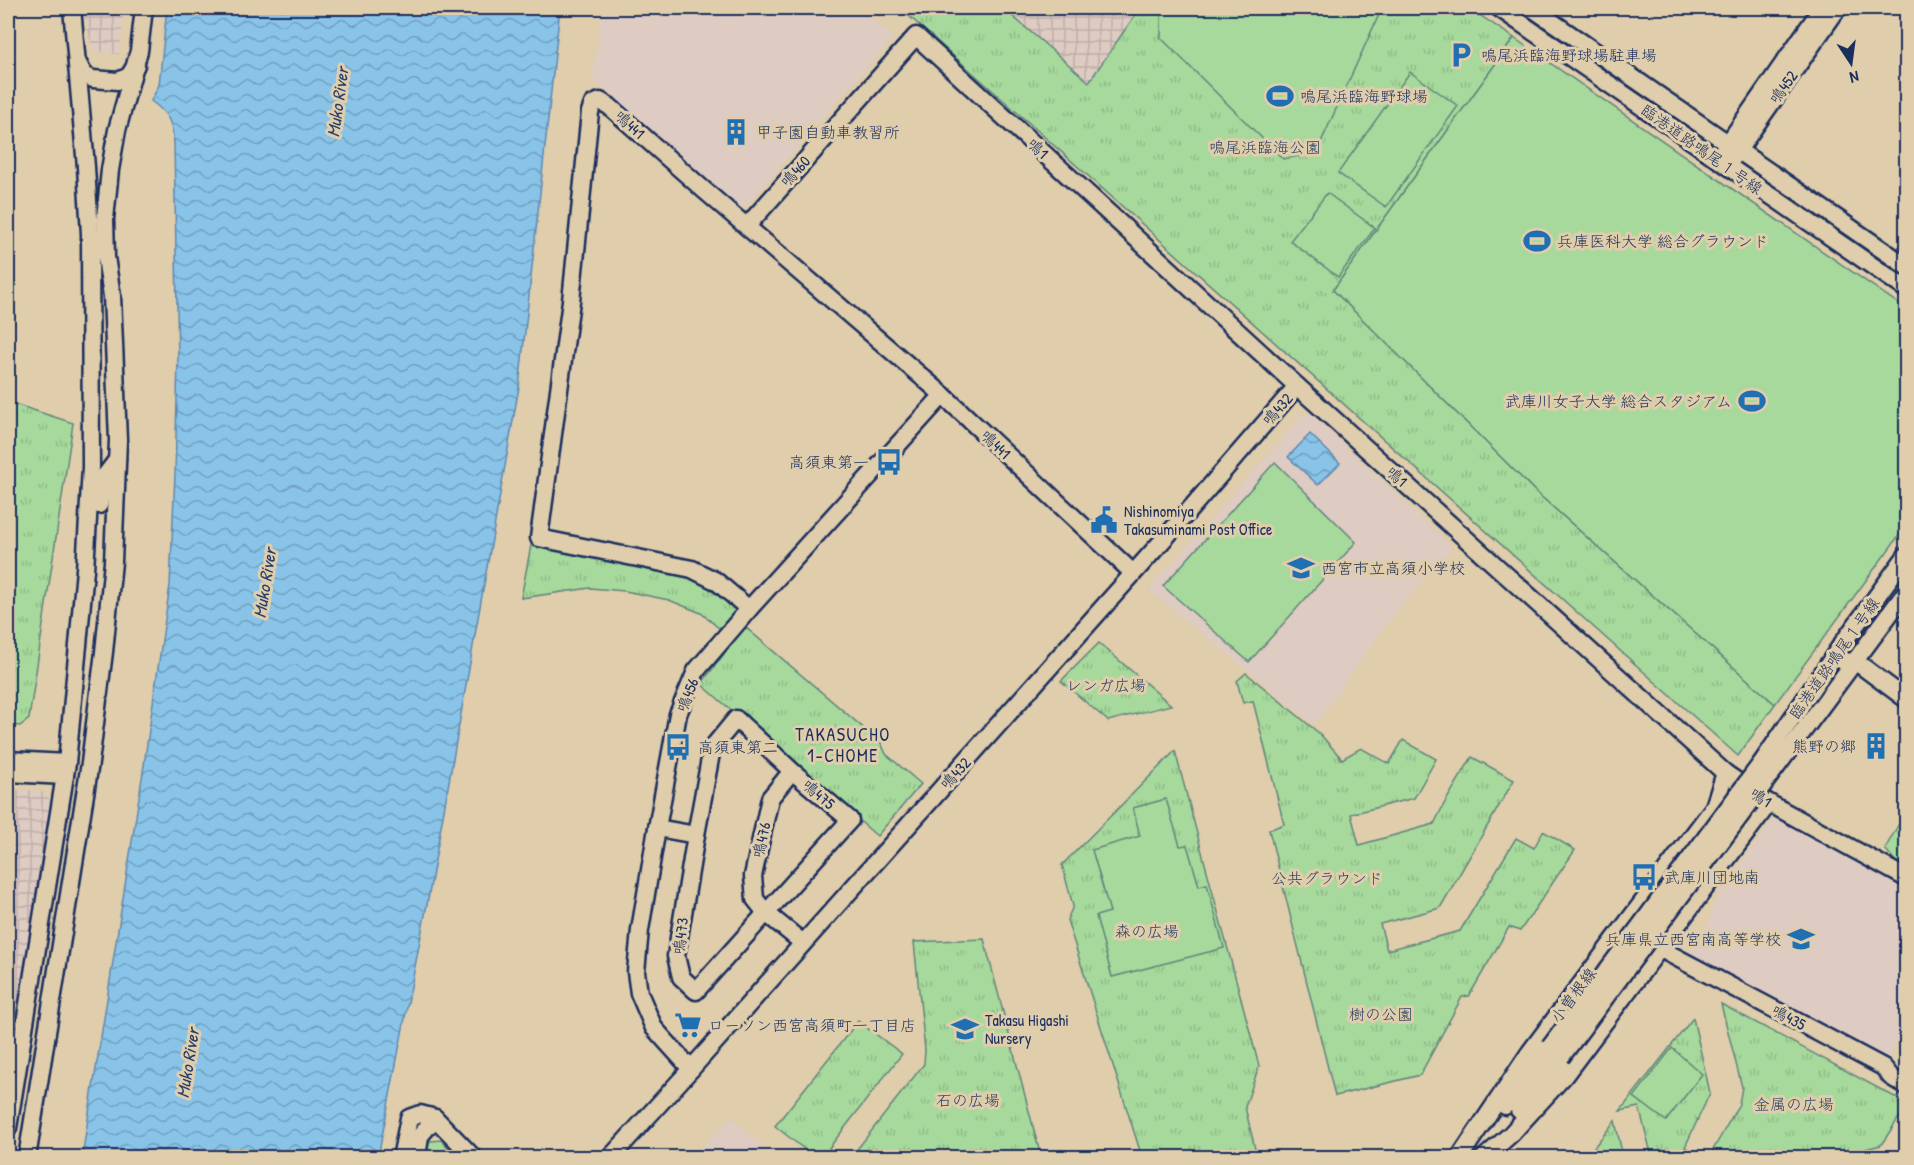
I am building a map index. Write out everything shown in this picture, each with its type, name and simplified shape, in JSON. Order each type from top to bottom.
[{"type":"street","points":[[8,1128],[66,769],[86,570],[91,467],[87,166],[72,8]]},
{"type":"street","points":[[27,1158],[90,764],[104,652],[113,562],[117,460],[116,364],[112,296],[106,257],[105,219],[117,130],[136,65],[144,8]]},
{"type":"street","name":"臨港道路鳴尾１号線","points":[[1499,8],[1906,289]]},
{"type":"street","name":"臨港道路鳴尾１号線","points":[[1532,8],[1906,266]]},
{"type":"street","name":"鳴452","points":[[1734,146],[1822,8]]},
{"type":"street","name":"鳴452","points":[[1734,146],[1838,8]]},
{"type":"street","name":"鳴460","points":[[747,226],[916,36]]},
{"type":"street","name":"鳴1","points":[[916,36],[1297,386],[1725,773],[1768,803],[1906,878]]},
{"type":"street","points":[[77,60],[84,75],[93,79],[118,81],[129,76],[136,65]]},
{"type":"street","name":"鳴441","points":[[749,609],[716,581],[692,569],[539,538],[571,301],[590,112],[593,104],[600,101],[609,106],[943,394],[1133,573]]},
{"type":"street","points":[[1722,163],[1734,146]]},
{"type":"street","name":"鳴432","points":[[610,1158],[1133,573],[1297,386]]},
{"type":"street","name":"鳴456","points":[[691,1069],[654,1028],[639,993],[636,972],[640,930],[678,714],[696,671],[943,394]]},
{"type":"street","points":[[81,608],[90,594],[94,573],[104,477],[117,460]]},
{"type":"street","name":"臨港道路鳴尾１号線","points":[[1769,765],[1828,664],[1906,559]]},
{"type":"street","name":"臨港道路鳴尾１号線","points":[[1769,765],[1855,661],[1906,592]]},
{"type":"street","points":[[1828,664],[1855,661],[1906,699]]},
{"type":"street","name":"鳴475","points":[[696,835],[712,748],[736,719],[850,820],[766,912]]},
{"type":"street","points":[[8,760],[66,769]]},
{"type":"street","points":[[1483,1158],[1556,1052],[1769,765]]},
{"type":"street","points":[[8,773],[66,769]]},
{"type":"street","name":"鳴476","points":[[766,912],[754,899],[753,876],[770,798],[792,771]]},
{"type":"street","name":"小曽根線","points":[[1461,1158],[1530,1052],[1714,807],[1725,773]]},
{"type":"street","points":[[60,803],[64,822],[62,896],[66,909]]},
{"type":"street","points":[[1483,1158],[1511,1134],[1564,1076],[1768,803]]},
{"type":"street","points":[[657,828],[696,835]]},
{"type":"street","name":"鳴473","points":[[696,835],[676,956],[681,977],[696,991],[766,912]]},
{"type":"street","points":[[766,912],[803,943]]},
{"type":"street","name":"鳴435","points":[[1668,953],[1882,1067],[1891,1077],[1906,1086]]},
{"type":"street","points":[[1461,1158],[1522,1086],[1556,1052]]},
{"type":"street","points":[[401,1158],[409,1118],[420,1113],[435,1118],[474,1158]]},
{"type":"street","points":[[417,1158],[420,1136],[435,1118]]},
{"type":"shaded area","points":[[82,8],[124,8],[119,54],[93,51]]},
{"type":"shaded area","name":"甲子園自動車教習所","points":[[602,8],[859,8],[893,38],[743,209],[592,79]]},
{"type":"shaded area","points":[[1004,8],[1140,8],[1089,83]]},
{"type":"shaded area","name":"西宮市立高須小学校","points":[[1310,413],[1452,547],[1392,616],[1315,725],[1148,590],[1303,415]]},
{"type":"shaded area","points":[[8,789],[41,791],[55,804],[8,1084]]},
{"type":"shaded area","name":"兵庫県立西宮南高等学校","points":[[1774,819],[1803,829],[1906,885],[1906,1022],[1884,1065],[1687,958],[1685,952],[1708,925],[1716,897]]},
{"type":"shaded area","points":[[731,1117],[774,1157],[692,1157]]},
{"type":"green space","name":"鳴尾浜臨海公園","points":[[900,8],[1003,8],[1089,82],[1140,8],[1469,8],[1514,38],[1333,290],[1536,492],[1775,704],[1738,756]]},
{"type":"green space","name":"鳴尾浜臨海野球場","points":[[1161,8],[1382,8],[1316,153],[1283,159],[1161,38]]},
{"type":"green space","points":[[1514,38],[1906,309],[1906,526],[1775,704],[1536,492],[1333,290]]},
{"type":"green space","points":[[1410,72],[1458,106],[1386,207],[1338,173]]},
{"type":"green space","points":[[1327,193],[1375,228],[1338,277],[1290,241]]},
{"type":"green space","points":[[8,402],[73,423],[29,719],[20,726],[8,725]]},
{"type":"green space","points":[[1275,462],[1356,542],[1249,662],[1163,586]]},
{"type":"green space","points":[[532,540],[693,574],[751,616],[744,626],[881,743],[886,754],[921,784],[877,836],[701,684],[734,641],[701,613],[669,600],[625,591],[590,588],[521,598]]},
{"type":"green space","name":"レンガ広場","points":[[1099,643],[1171,705],[1108,721],[1061,681]]},
{"type":"green space","name":"樹の公園","points":[[1246,673],[1320,734],[1342,759],[1361,748],[1389,764],[1403,740],[1436,759],[1414,798],[1351,814],[1359,845],[1434,824],[1472,757],[1514,780],[1440,908],[1380,924],[1387,950],[1460,931],[1516,838],[1534,848],[1543,831],[1575,850],[1520,931],[1509,927],[1469,996],[1462,997],[1420,1075],[1335,1096],[1269,830],[1284,824],[1253,701],[1243,703],[1237,681]]},
{"type":"green space","name":"森の広場","points":[[1175,751],[1259,1066],[1245,1107],[1257,1157],[1142,1157],[1067,920],[1073,906],[1062,865]]},
{"type":"green space","points":[[1166,799],[1180,846],[1187,845],[1199,886],[1207,884],[1224,948],[1112,977],[1096,916],[1110,912],[1092,850],[1140,836],[1133,808]]},
{"type":"green space","points":[[1906,811],[1906,868],[1897,863],[1885,849]]},
{"type":"green space","name":"石の広場","points":[[984,939],[1041,1157],[851,1157],[924,1064],[925,1050],[914,942]]},
{"type":"green space","name":"金属の広場","points":[[1721,1004],[1906,1103],[1906,1107],[1881,1145],[1833,1157],[1709,1157],[1739,1104],[1742,1087]]},
{"type":"green space","name":"金属の広場","points":[[1693,1018],[1710,1093],[1685,1147],[1704,1157],[1652,1157],[1639,1107],[1620,1111]]},
{"type":"green space","name":"石の広場","points":[[858,1021],[902,1054],[829,1148],[839,1157],[814,1157],[775,1126]]},
{"type":"green space","points":[[1672,1048],[1702,1074],[1666,1121],[1634,1097]]},
{"type":"green space","points":[[1615,1121],[1623,1157],[1586,1157]]},
{"type":"green space","points":[[441,1140],[457,1157],[421,1158],[422,1142]]},
{"type":"water","name":"Muko River","points":[[167,8],[560,8],[519,387],[429,894],[378,1157],[82,1157],[170,585],[178,360],[174,143],[168,119],[162,110],[151,101],[159,85]]},
{"type":"water","points":[[1310,434],[1340,463],[1318,485],[1288,457]]},
{"type":"place","name":"鳴尾浜臨海野球場駐車場","points":[[1461,55]]},
{"type":"place","name":"鳴尾浜臨海野球場","points":[[1280,96]]},
{"type":"place","name":"甲子園自動車教習所","points":[[736,132]]},
{"type":"place","name":"兵庫医科大学 総合グラウンド","points":[[1537,241]]},
{"type":"place","name":"武庫川女子大学 総合スタジアム","points":[[1752,401]]},
{"type":"place","name":"高須東第一","points":[[889,462]]},
{"type":"place","name":"Nishinomiya Takasuminami Post Office","points":[[1104,520]]},
{"type":"place","name":"西宮市立高須小学校","points":[[1301,568]]},
{"type":"place","name":"熊野の郷","points":[[1876,746]]},
{"type":"place","name":"高須東第二","points":[[678,747]]},
{"type":"place","name":"武庫川団地南","points":[[1644,877]]},
{"type":"place","name":"兵庫県立西宮南高等学校","points":[[1801,939]]},
{"type":"place","name":"ローソン西宮高須町一丁目店","points":[[688,1025]]},
{"type":"place","name":"Takasu Higashi Nursery","points":[[965,1029]]},
{"type":"district","name":"TAKASUCHO 1-CHOME","points":[[843,745]]},
{"type":"park label","name":"公共グラウンド","points":[[1327,878]]}]
